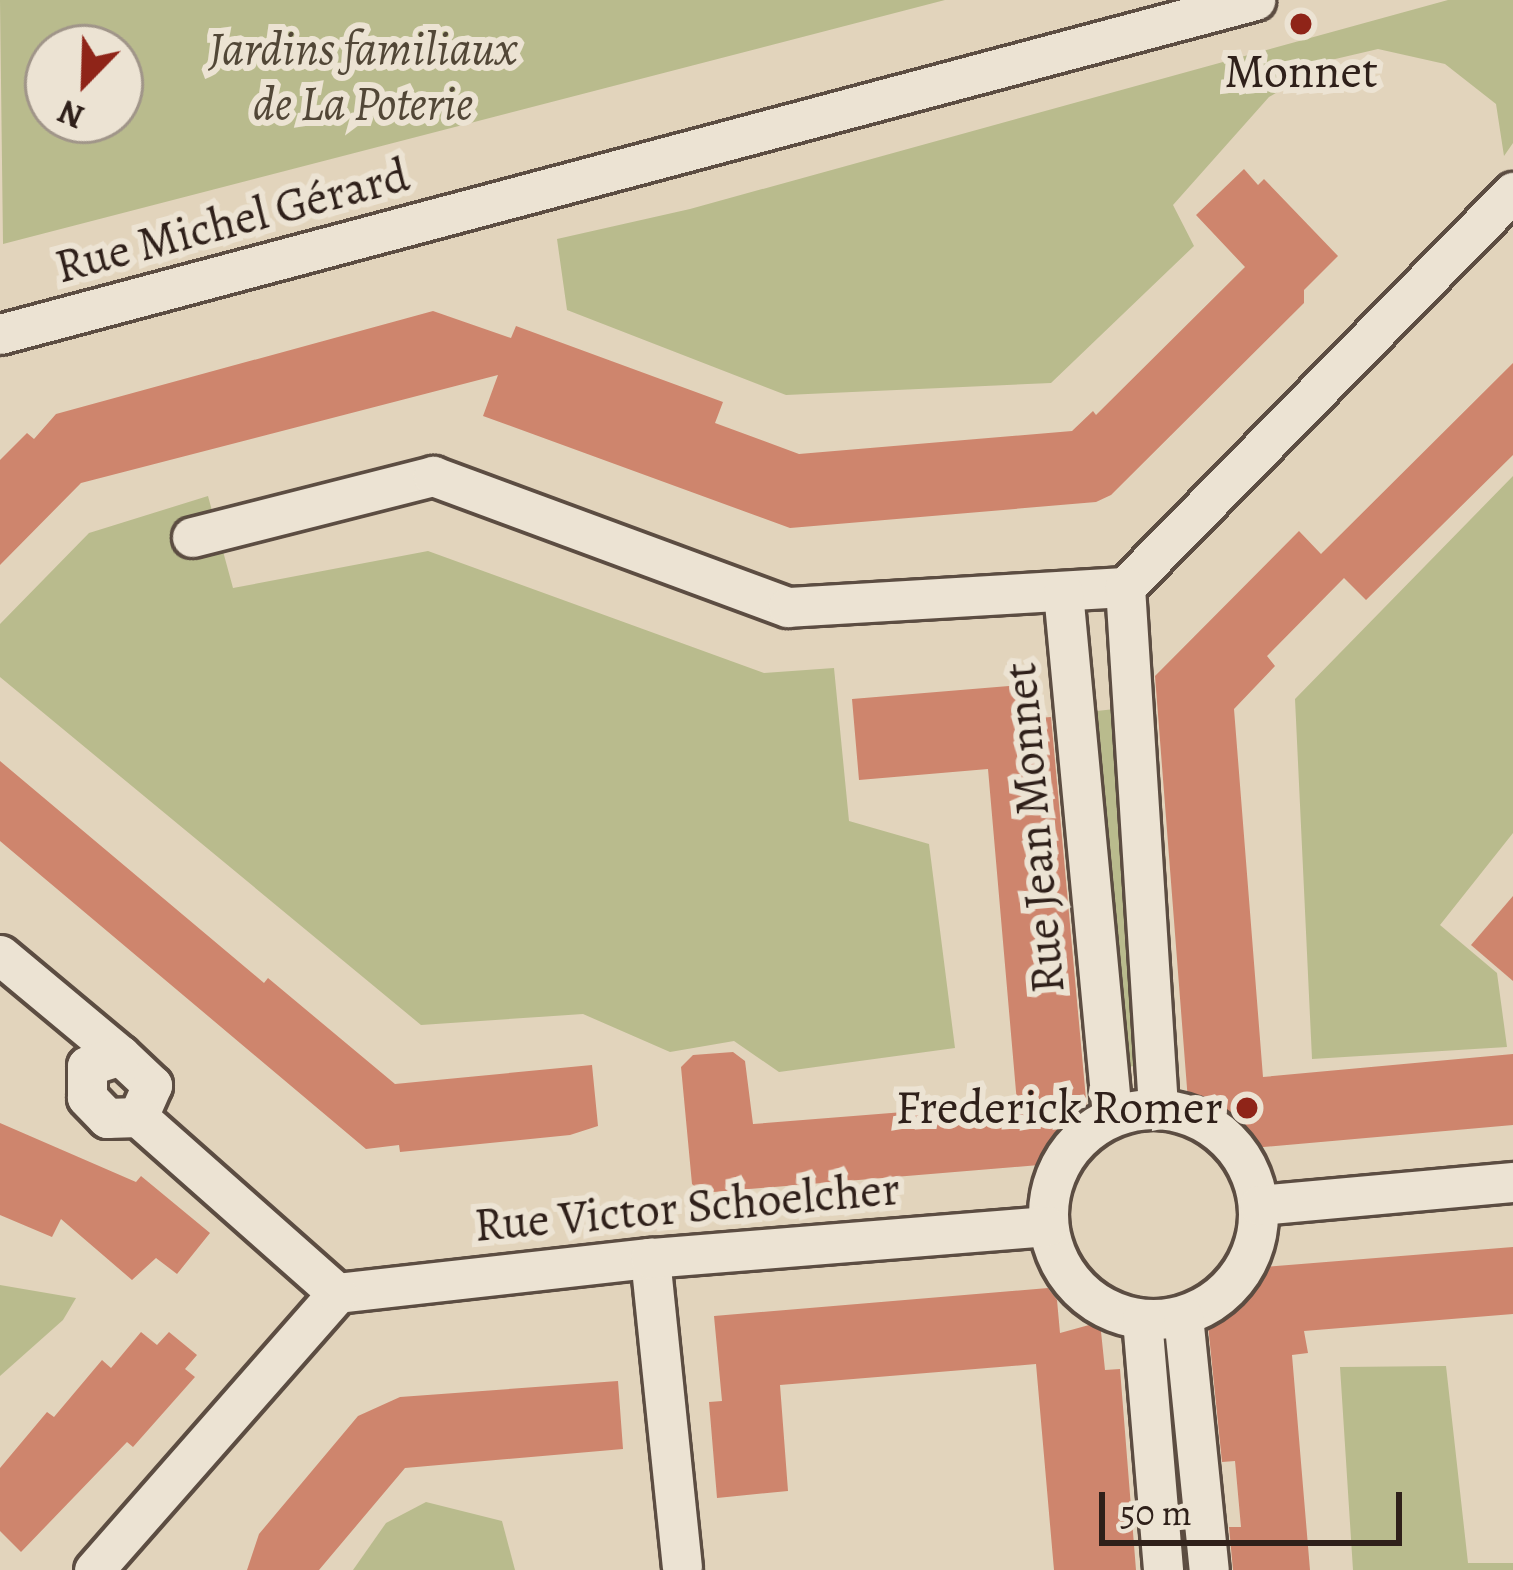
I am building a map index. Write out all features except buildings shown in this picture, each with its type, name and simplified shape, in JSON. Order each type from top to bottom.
[{"type":"street","name":"Rue Michel Gérard","points":[[0,334],[1255,0]]},
{"type":"street","points":[[1158,1107],[1125,587],[1513,192]]},
{"type":"street","points":[[192,537],[433,476],[788,608],[1063,592]]},
{"type":"street","name":"Rue Jean Monnet","points":[[1112,1115],[1063,592],[1125,587]]},
{"type":"street","points":[[0,955],[152,1085],[138,1117]]},
{"type":"street","points":[[94,1570],[337,1293],[138,1117],[107,1118],[86,1097],[87,1066],[120,1055]]},
{"type":"street","points":[[1158,1107],[1202,1119],[1232,1141],[1259,1205],[1250,1257],[1230,1288],[1184,1316],[1142,1319],[1094,1302],[1063,1270],[1047,1226],[1050,1186],[1072,1144],[1112,1115],[1158,1107]]},
{"type":"street","points":[[1259,1205],[1513,1182]]},
{"type":"street","name":"Rue Victor Schoelcher","points":[[337,1293],[650,1258],[1047,1226]]},
{"type":"street","points":[[650,1258],[682,1566]]},
{"type":"street","points":[[1184,1316],[1209,1570]]},
{"type":"street","points":[[1142,1319],[1163,1570]]},
{"type":"green space","name":"Jardins familiaux de La Poterie","points":[[0,0],[945,0],[3,244]]},
{"type":"green space","points":[[1448,0],[1513,0],[1513,143],[1504,156],[1496,104],[1445,64],[1378,49],[1331,60],[1269,97],[1173,205],[1194,246],[1051,383],[786,395],[567,310],[557,239],[690,209]]},
{"type":"green space","points":[[1513,476],[1513,833],[1440,925],[1497,973],[1507,1047],[1312,1059],[1295,699]]},
{"type":"green space","points":[[208,496],[233,588],[428,551],[764,673],[834,668],[849,821],[929,844],[955,1048],[779,1072],[734,1041],[670,1052],[583,1014],[421,1025],[0,677],[0,624],[89,533]]},
{"type":"green space","points":[[1134,707],[1163,1065],[1117,1067],[1087,712]]},
{"type":"green space","points":[[0,1285],[76,1298],[63,1320],[0,1376]]},
{"type":"green space","points":[[1446,1366],[1468,1563],[1513,1563],[1513,1570],[1353,1570],[1340,1367]]},
{"type":"green space","points":[[426,1502],[502,1521],[515,1570],[353,1570],[386,1523]]},
{"type":"place","name":"Monnet","points":[[1301,24]]},
{"type":"place","name":"Frederick Romer","points":[[1247,1108]]}]
